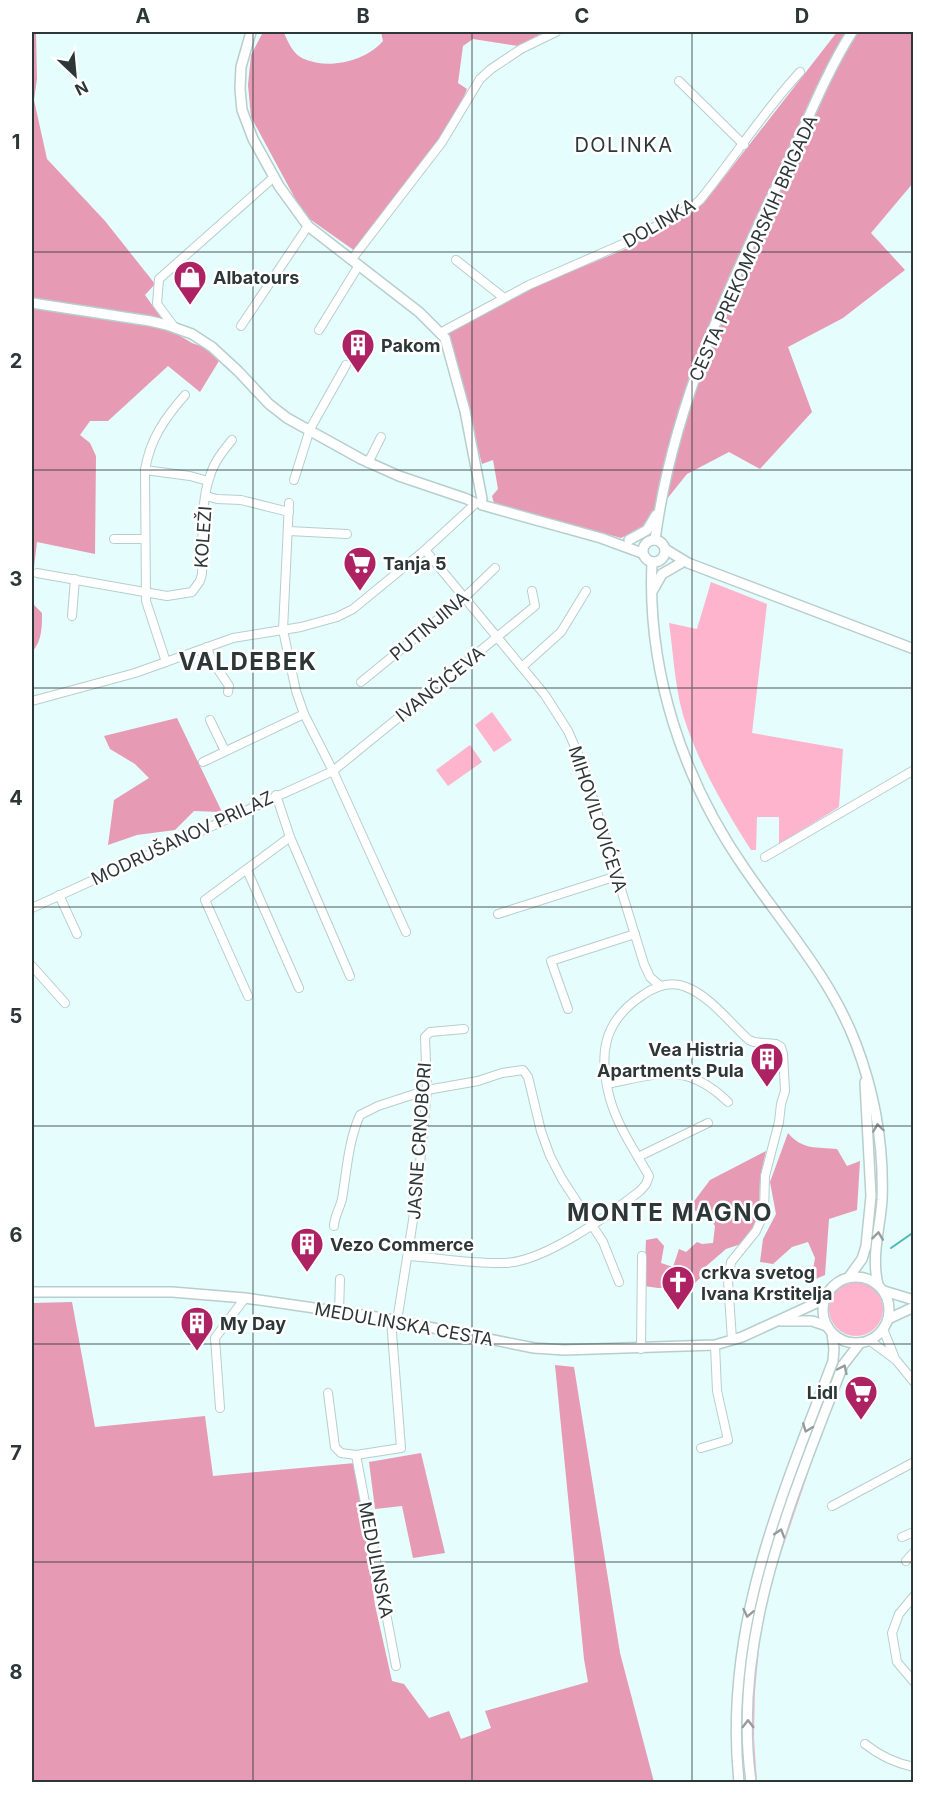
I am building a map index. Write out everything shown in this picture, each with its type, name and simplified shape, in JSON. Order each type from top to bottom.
[{"type":"main road","points":[[251,32],[241,67],[240,89],[242,110],[253,140],[274,177],[308,226],[419,312],[440,333],[449,347],[465,411],[478,502]]},
{"type":"main road","name":"CESTA PREKOMORSKIH BRIGADA","points":[[648,546],[679,424],[696,374],[766,208],[852,32]]},
{"type":"main road","points":[[32,303],[150,321],[192,334],[212,347],[238,370],[269,404],[287,418],[368,463],[399,476],[478,502],[602,537],[648,546],[661,543],[665,549],[684,563],[914,649]]},
{"type":"main road","points":[[629,540],[647,530],[659,507]]},
{"type":"main road","points":[[602,537],[629,540],[648,546]]},
{"type":"main road","points":[[648,546],[645,559],[684,563]]},
{"type":"main road","points":[[656,561],[664,556],[665,549]]},
{"type":"main road","points":[[656,561],[651,598],[659,668],[676,735],[695,782],[733,851],[831,991],[865,1068],[875,1111],[881,1160],[882,1201],[875,1257],[881,1288],[889,1305],[886,1324]]},
{"type":"main road","points":[[651,598],[660,577],[670,568],[684,563]]},
{"type":"main road","points":[[849,1277],[862,1259],[866,1246],[871,1196],[865,1068]]},
{"type":"main road","points":[[739,1782],[736,1729],[743,1635],[772,1520],[833,1361],[834,1349],[830,1329],[824,1317],[825,1299],[830,1289],[839,1282],[849,1277],[860,1277],[870,1279],[881,1288],[914,1300]]},
{"type":"main road","name":"MEDULINSKA CESTA","points":[[32,1292],[162,1292],[245,1298],[394,1321],[534,1348],[564,1350],[715,1345],[732,1341],[773,1322]]},
{"type":"main road","points":[[773,1322],[825,1299]]},
{"type":"main road","points":[[751,1782],[747,1726],[754,1636],[765,1583],[782,1527],[843,1365],[864,1341],[914,1307]]},
{"type":"main road","points":[[773,1322],[801,1320],[822,1323],[840,1339],[850,1342],[864,1341]]},
{"type":"street","points":[[319,330],[356,262],[442,141],[480,79],[521,49],[556,32]]},
{"type":"street","name":"DOLINKA","points":[[440,333],[550,275],[625,243],[692,207],[700,201],[744,145],[774,101],[800,72]]},
{"type":"street","points":[[679,81],[744,145]]},
{"type":"street","points":[[176,328],[157,304],[159,279],[274,177]]},
{"type":"street","points":[[241,326],[308,226]]},
{"type":"street","points":[[456,260],[504,298]]},
{"type":"street","points":[[294,480],[310,429],[346,365]]},
{"type":"street","points":[[166,662],[148,610],[145,592],[145,470],[147,456],[155,434],[185,395]]},
{"type":"street","points":[[368,463],[381,437]]},
{"type":"street","name":"KOLEŽI","points":[[145,592],[167,596],[180,595],[192,592],[197,587],[201,574],[208,481],[216,461],[232,440]]},
{"type":"street","points":[[145,470],[190,476],[208,481]]},
{"type":"street","points":[[206,496],[241,500],[289,512]]},
{"type":"street","points":[[32,701],[135,673],[233,638],[322,621],[353,609],[425,550],[478,502]]},
{"type":"street","points":[[289,503],[283,630],[291,670],[304,714],[333,771],[406,932]]},
{"type":"street","points":[[289,531],[347,534]]},
{"type":"street","points":[[114,539],[145,539]]},
{"type":"street","name":"MIHOVILOVIĆEVA","points":[[425,550],[545,695],[576,748],[644,964],[650,976],[660,986]]},
{"type":"street","name":"PUTINJINA","points":[[361,682],[464,598],[495,568]]},
{"type":"street","points":[[37,573],[145,592]]},
{"type":"street","points":[[72,616],[75,579]]},
{"type":"street","name":"IVANČIĆEVA","points":[[333,771],[535,606],[532,591]]},
{"type":"street","points":[[522,667],[561,632],[586,591]]},
{"type":"street","points":[[207,647],[211,659],[229,686],[228,692]]},
{"type":"street","points":[[203,762],[304,714]]},
{"type":"street","points":[[210,720],[225,751]]},
{"type":"street","points":[[765,857],[914,770]]},
{"type":"street","name":"MODRUŠANOV PRILAZ","points":[[32,908],[333,771]]},
{"type":"street","points":[[276,795],[290,837],[350,976]]},
{"type":"street","points":[[248,996],[205,900],[290,837]]},
{"type":"street","points":[[247,870],[298,988]]},
{"type":"street","points":[[498,914],[617,876]]},
{"type":"street","points":[[59,895],[77,934]]},
{"type":"street","points":[[568,1009],[551,961],[635,934]]},
{"type":"street","points":[[32,966],[65,1003]]},
{"type":"street","points":[[409,1256],[506,1263],[529,1259],[591,1225],[640,1191],[649,1180],[618,1122],[607,1084],[606,1044],[612,1025],[631,1004],[660,986],[686,987],[710,1003],[749,1040],[776,1044],[781,1047],[783,1054],[785,1091],[765,1176],[764,1213],[756,1231],[731,1262],[728,1280],[732,1341]]},
{"type":"street","name":"JASNE CRNOBORI","points":[[394,1321],[409,1256],[417,1195],[427,1090],[425,1037],[430,1032],[464,1029]]},
{"type":"street","points":[[334,1226],[352,1135],[360,1115],[378,1106],[427,1090],[523,1070],[544,1143],[606,1248],[619,1282]]},
{"type":"street","points":[[607,1084],[650,1076],[679,1074],[698,1078],[714,1088],[728,1102]]},
{"type":"street","points":[[638,1157],[708,1123]]},
{"type":"street","points":[[641,1349],[642,1256]]},
{"type":"street","points":[[339,1312],[340,1279]]},
{"type":"street","points":[[220,1408],[215,1338],[245,1298]]},
{"type":"street","points":[[328,1393],[335,1447],[341,1454],[356,1455],[401,1448],[394,1321]]},
{"type":"street","points":[[886,1324],[896,1360]]},
{"type":"street","points":[[864,1341],[896,1360],[914,1382]]},
{"type":"street","points":[[701,1448],[728,1440],[717,1391],[715,1345]]},
{"type":"street","name":"MEDULINSKA","points":[[356,1455],[396,1666]]},
{"type":"street","points":[[832,1506],[914,1462]]},
{"type":"street","points":[[902,1538],[914,1532]]},
{"type":"street","points":[[906,1561],[914,1552]]},
{"type":"street","points":[[914,1596],[899,1614],[892,1633],[897,1662],[914,1682]]},
{"type":"street","points":[[865,1744],[880,1756],[897,1764],[914,1767]]},
{"type":"shaded area","points":[[32,32],[36,32],[37,79],[34,100],[47,159],[105,221],[155,284],[145,295],[170,330],[192,343],[209,349],[219,361],[200,392],[168,366],[108,421],[90,421],[80,435],[90,443],[96,456],[95,554],[37,542],[32,584]]},
{"type":"shaded area","points":[[263,32],[284,33],[300,57],[324,64],[346,62],[367,54],[383,41],[381,32],[544,32],[518,46],[473,39],[463,46],[458,83],[467,89],[454,121],[355,251],[304,215],[251,117],[248,85],[251,55]]},
{"type":"shaded area","points":[[837,32],[913,32],[913,183],[871,233],[905,270],[843,318],[788,347],[812,412],[760,469],[729,452],[687,474],[646,525],[621,538],[494,503],[492,496],[498,489],[493,460],[482,464],[447,332],[536,286],[628,248],[704,203]]},
{"type":"shaded area","points":[[711,582],[767,604],[752,733],[843,749],[839,807],[779,844],[779,817],[757,817],[756,850],[751,850],[708,775],[687,727],[677,689],[669,623],[697,629]]},
{"type":"shaded area","points":[[32,603],[42,613],[40,639],[32,652]]},
{"type":"shaded area","points":[[492,712],[512,740],[494,752],[475,725]]},
{"type":"shaded area","points":[[177,718],[222,812],[194,811],[175,830],[137,835],[108,845],[114,800],[149,778],[135,764],[110,749],[104,736]]},
{"type":"shaded area","points":[[470,745],[482,762],[448,786],[436,770]]},
{"type":"shaded area","points":[[788,1133],[804,1145],[837,1149],[847,1166],[860,1161],[857,1210],[829,1219],[825,1275],[811,1281],[815,1258],[808,1242],[792,1247],[773,1264],[760,1262],[763,1239],[776,1214],[770,1182]]},
{"type":"shaded area","points":[[766,1151],[760,1177],[759,1216],[753,1233],[741,1244],[726,1249],[704,1268],[705,1273],[692,1286],[658,1288],[644,1286],[646,1240],[657,1238],[664,1246],[661,1263],[673,1267],[679,1249],[686,1252],[697,1242],[713,1243],[715,1226],[708,1216],[689,1208],[710,1180]]},
{"type":"shaded area","points":[[851,1282],[861,1282],[871,1286],[879,1294],[883,1309],[879,1324],[871,1332],[861,1336],[851,1336],[841,1332],[833,1324],[829,1314],[829,1304],[833,1294],[841,1286]]},
{"type":"shaded area","points":[[72,1302],[95,1427],[205,1416],[213,1476],[355,1463],[375,1605],[392,1681],[404,1684],[429,1718],[449,1711],[461,1739],[491,1728],[485,1711],[588,1682],[555,1365],[574,1367],[620,1653],[654,1782],[32,1782],[32,1303]]},
{"type":"shaded area","points":[[821,1435],[771,1583],[760,1639],[755,1691],[754,1737],[757,1782],[755,1782],[753,1732],[754,1682],[763,1607],[769,1582],[808,1465]]},
{"type":"shaded area","points":[[421,1453],[445,1553],[413,1558],[402,1506],[375,1509],[369,1462]]},
{"type":"waterway","points":[[891,1248],[914,1232]]},
{"type":"place","name":"Albatours","points":[[190,306]]},
{"type":"place","name":"Pakom","points":[[358,374]]},
{"type":"place","name":"Tanja 5","points":[[360,592]]},
{"type":"place","name":"Vea Histria Apartments Pula","points":[[767,1088]]},
{"type":"place","name":"Vezo Commerce","points":[[307,1273]]},
{"type":"place","name":"crkva svetog Ivana Krstitelja","points":[[678,1311]]},
{"type":"place","name":"My Day","points":[[197,1352]]},
{"type":"place","name":"Lidl","points":[[861,1421]]},
{"type":"district","name":"DOLINKA","points":[[624,145]]},
{"type":"district","name":"VALDEBEK","points":[[248,661]]},
{"type":"district","name":"MONTE MAGNO","points":[[670,1212]]}]
